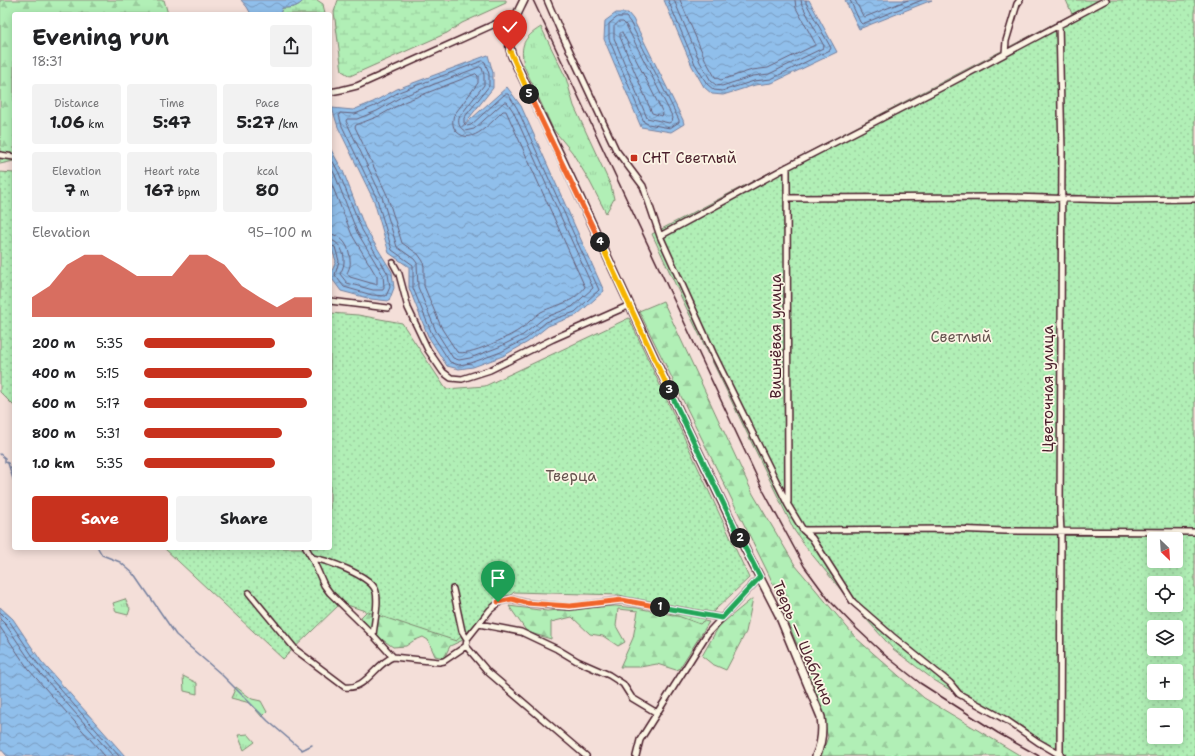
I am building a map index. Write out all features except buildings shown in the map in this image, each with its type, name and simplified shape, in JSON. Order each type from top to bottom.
[{"type":"street","name":"Тверь — Шаблино","points":[[524,0],[517,14],[508,40],[509,49],[690,434],[779,616],[820,714],[822,736],[820,748],[816,756]]},
{"type":"street","points":[[548,0],[559,28],[616,150],[643,186],[660,236],[713,353],[788,505],[803,530],[812,538],[853,602],[892,636],[950,683],[959,694],[1006,720],[1038,742],[1062,755]]},
{"type":"street","points":[[1005,53],[1006,41],[1017,4],[1020,0]]},
{"type":"street","points":[[660,236],[787,167],[952,82],[1106,0]]},
{"type":"street","points":[[332,92],[356,86],[517,14]]},
{"type":"street","name":"Цветочная улица","points":[[1059,24],[1062,152],[1060,512],[1062,755]]},
{"type":"street","points":[[0,155],[12,157]]},
{"type":"street","name":"Вишнёвая улица","points":[[787,167],[788,505]]},
{"type":"street","points":[[787,198],[1007,197],[1195,199]]},
{"type":"street","points":[[393,263],[399,274],[408,308],[428,350],[442,372],[451,378],[462,379],[490,370],[553,339],[630,305]]},
{"type":"street","points":[[332,301],[388,308]]},
{"type":"street","points":[[803,530],[952,529],[1005,532],[1195,532]]},
{"type":"street","points":[[307,550],[324,585],[330,593],[393,657]]},
{"type":"street","points":[[312,558],[349,569],[375,589],[377,600],[373,635]]},
{"type":"street","points":[[636,756],[640,740],[707,634],[760,577]]},
{"type":"street","points":[[453,589],[462,631],[467,639]]},
{"type":"street","points":[[249,593],[296,650],[345,687],[351,688],[363,683],[378,666],[393,657],[439,662],[444,661],[466,646],[467,639],[498,602],[512,599],[526,603],[570,606],[622,600],[722,618]]},
{"type":"street","points":[[480,624],[521,632],[557,649],[577,661],[609,675],[623,684],[632,698],[657,713]]},
{"type":"street","points":[[466,646],[488,672],[586,756]]},
{"type":"green space","points":[[0,0],[164,0],[167,12],[12,12],[12,161],[0,164]]},
{"type":"green space","points":[[304,0],[317,0],[323,4],[325,12],[281,12],[282,8],[294,7]]},
{"type":"green space","points":[[338,0],[506,0],[506,3],[462,23],[447,33],[350,76],[342,71],[334,12]]},
{"type":"green space","name":"Светлый","points":[[1066,0],[1195,0],[1195,756],[1057,756],[934,680],[893,649],[850,601],[805,546],[794,530],[652,234],[1072,14]]},
{"type":"green space","points":[[541,27],[566,78],[574,106],[611,186],[614,199],[606,213],[572,152],[553,129],[524,66],[522,53],[524,43],[530,35]]},
{"type":"green space","points":[[0,172],[12,173],[12,404],[0,392]]},
{"type":"green space","points":[[663,301],[753,494],[795,565],[856,638],[924,698],[1021,756],[821,756],[828,737],[810,677],[770,577],[639,311]]},
{"type":"green space","name":"Тверца","points":[[332,313],[358,315],[402,323],[446,389],[485,386],[629,318],[749,578],[700,624],[620,595],[514,592],[456,641],[341,603],[283,659],[166,550],[332,550]]},
{"type":"green space","points":[[753,598],[746,632],[726,670],[712,664],[702,656],[719,626]]},
{"type":"green space","points":[[125,599],[130,609],[128,615],[116,612],[113,603]]},
{"type":"green space","points":[[509,606],[547,611],[615,606],[637,608],[709,622],[679,669],[676,670],[657,664],[640,667],[620,667],[633,638],[638,611],[618,609],[616,626],[625,642],[618,646],[603,636],[590,634],[572,617],[551,622],[551,639],[527,632]]},
{"type":"green space","points":[[367,611],[446,614],[463,640],[450,646],[444,658],[435,656],[428,640],[423,637],[406,646],[393,647],[373,633],[361,617]]},
{"type":"green space","points":[[183,676],[197,683],[197,694],[184,691]]},
{"type":"green space","points":[[236,687],[252,699],[261,701],[267,712],[262,717],[250,703],[231,698]]},
{"type":"green space","points":[[248,734],[255,742],[244,750],[238,735]]},
{"type":"water","points":[[241,0],[304,0],[294,7],[282,8],[281,12],[250,12]]},
{"type":"water","points":[[664,0],[809,0],[837,52],[772,83],[755,85],[723,95],[712,94],[704,87],[692,66]]},
{"type":"water","points":[[845,0],[932,0],[859,29]]},
{"type":"water","points":[[616,13],[628,13],[633,19],[683,120],[684,124],[671,132],[641,127],[604,39],[605,21]]},
{"type":"water","points":[[488,55],[493,73],[493,88],[462,127],[507,87],[521,106],[604,291],[577,315],[548,326],[528,342],[503,356],[473,367],[459,369],[447,366],[428,336],[409,288],[409,267],[389,253],[374,201],[338,127],[332,108],[353,110],[373,102],[397,89]]},
{"type":"water","points":[[332,152],[343,171],[365,228],[392,272],[394,288],[389,301],[371,299],[341,291],[332,279],[332,271],[336,261],[332,250]]},
{"type":"water","points":[[0,607],[13,619],[41,661],[125,756],[7,756],[0,748]]},
{"type":"waterway","points":[[0,454],[5,458],[5,462],[8,463],[12,476]]},
{"type":"waterway","points":[[99,550],[102,555],[120,562],[135,575],[176,635],[221,674],[268,721],[302,750],[312,745]]},
{"type":"railway","points":[[533,0],[764,492],[804,566],[829,600],[886,656],[920,683],[998,733],[1039,756]]},
{"type":"place","name":"СНТ Светлый","points":[[634,158]]},
{"type":"route","points":[[498,602],[512,599],[526,603],[570,606],[622,600],[722,618],[760,577],[692,440],[510,51]]}]
